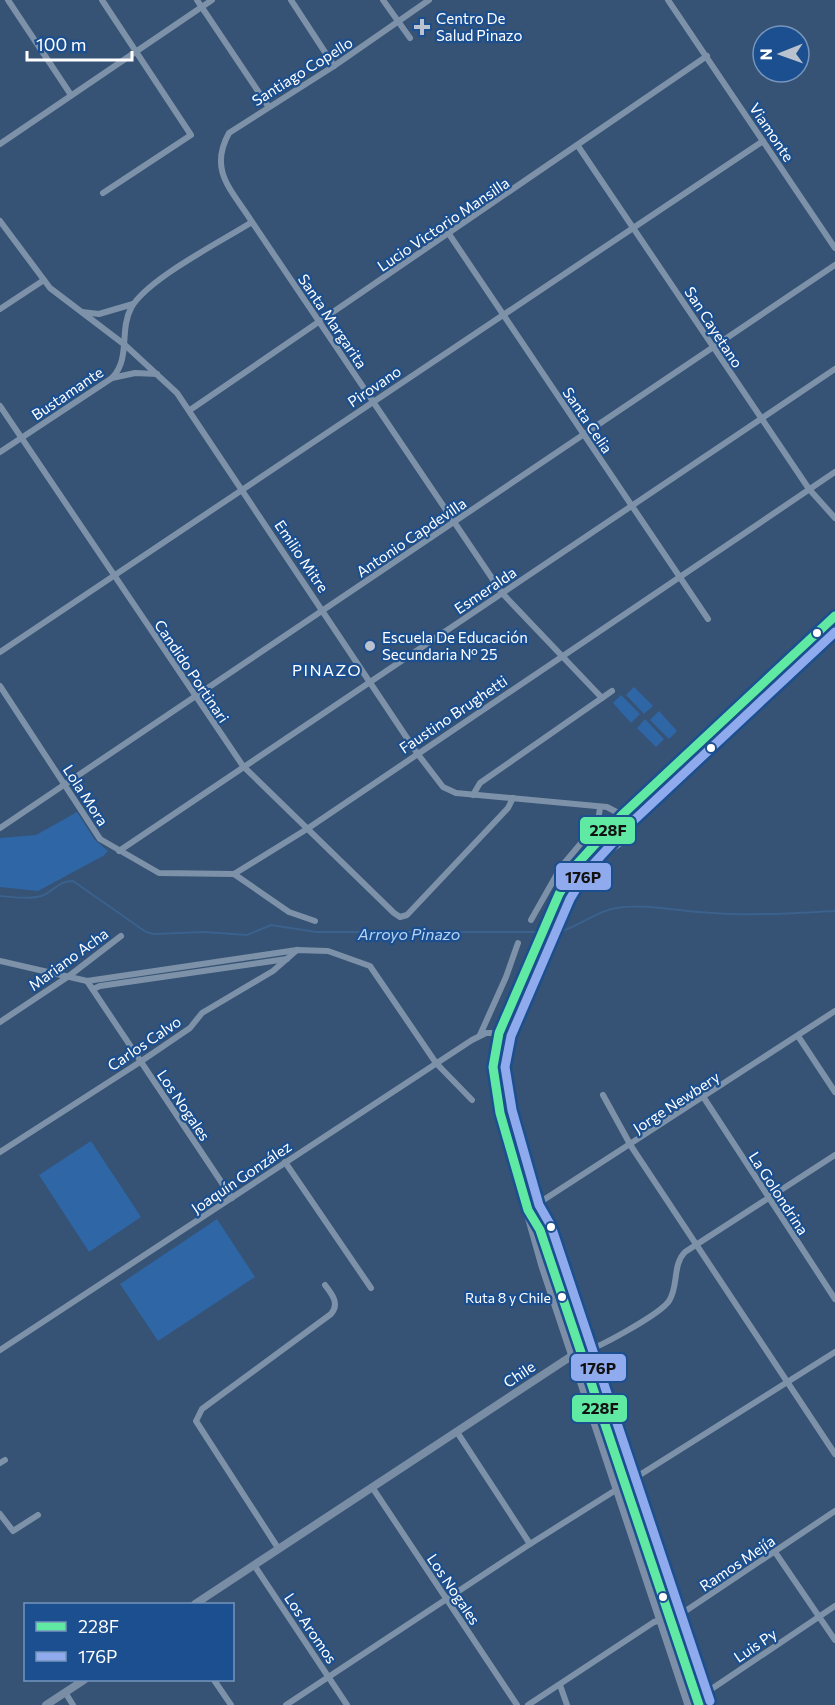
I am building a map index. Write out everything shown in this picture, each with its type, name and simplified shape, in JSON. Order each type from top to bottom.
[{"type":"main road","points":[[699,1705],[690,1699],[577,1354],[543,1266],[493,1080],[499,1033],[546,923],[570,875],[590,849],[622,815],[835,616]]},
{"type":"main road","points":[[570,875],[623,839],[628,827],[622,815]]},
{"type":"street","points":[[8,0],[71,95]]},
{"type":"street","points":[[102,0],[191,135],[103,193]]},
{"type":"street","points":[[196,0],[268,106]]},
{"type":"street","points":[[0,144],[212,0]]},
{"type":"street","points":[[291,0],[334,66]]},
{"type":"street","points":[[383,0],[410,38]]},
{"type":"street","name":"Santiago Copello","points":[[225,180],[219,157],[229,133],[334,66],[429,0]]},
{"type":"street","name":"Viamonte","points":[[668,0],[835,248]]},
{"type":"street","name":"Lucio Victorio Mansilla","points":[[190,410],[707,56]]},
{"type":"street","name":"Pirovano","points":[[0,652],[242,487],[763,141]]},
{"type":"street","name":"San Cayetano","points":[[578,146],[809,489],[835,518]]},
{"type":"street","name":"Santa Margarita","points":[[225,180],[502,593],[602,698]]},
{"type":"street","name":"Emilio Mitre","points":[[0,221],[44,280],[124,345],[177,393],[242,487],[417,753],[448,790],[473,795],[600,807],[613,809],[622,815]]},
{"type":"street","name":"Bustamante","points":[[0,452],[112,378],[119,370],[127,318],[134,304],[155,283],[252,222]]},
{"type":"street","name":"Santa Celia","points":[[449,234],[708,619]]},
{"type":"street","name":"Antonio Capdevilla","points":[[0,828],[835,265]]},
{"type":"street","points":[[0,309],[44,280]]},
{"type":"street","points":[[81,312],[99,314],[134,304]]},
{"type":"street","name":"Esmeralda","points":[[119,851],[835,369]]},
{"type":"street","points":[[112,378],[135,373],[157,374]]},
{"type":"street","name":"Candido Portinari","points":[[0,406],[194,697],[243,766],[400,917],[407,915],[460,860],[508,808],[513,798]]},
{"type":"street","name":"Faustino Brughetti","points":[[234,874],[307,829],[835,472]]},
{"type":"street","name":"Lola Mora","points":[[0,686],[100,838],[159,873],[234,874]]},
{"type":"street","points":[[473,795],[480,783],[612,691]]},
{"type":"street","points":[[531,920],[561,867],[598,823],[600,807]]},
{"type":"street","points":[[234,874],[289,912],[315,921]]},
{"type":"street","name":"Mariano Acha","points":[[0,1022],[69,976],[121,936]]},
{"type":"street","points":[[479,1036],[506,977],[518,943]]},
{"type":"street","points":[[0,961],[87,981],[297,950],[328,951],[357,959],[370,966],[436,1063],[472,1100]]},
{"type":"street","name":"Carlos Calvo","points":[[1,1150],[140,1062],[190,1028],[202,1013],[290,959],[297,950]]},
{"type":"street","points":[[93,989],[100,986],[290,959]]},
{"type":"street","name":"Los Nogales","points":[[87,981],[232,1198]]},
{"type":"street","name":"Jorge Newbery","points":[[528,1210],[631,1146],[835,1011]]},
{"type":"street","name":"Joaquín González","points":[[0,1350],[436,1063],[479,1036],[499,1033]]},
{"type":"street","points":[[798,1036],[835,1092]]},
{"type":"street","points":[[603,1095],[631,1146],[835,1454]]},
{"type":"street","name":"La Golondrina","points":[[704,1098],[835,1299]]},
{"type":"street","name":"Chile","points":[[198,1603],[278,1548],[577,1354],[597,1348],[664,1306],[672,1294],[680,1258],[697,1243],[835,1155]]},
{"type":"street","points":[[285,1162],[371,1288]]},
{"type":"street","points":[[278,1548],[195,1420],[202,1409],[331,1314],[335,1306],[335,1299],[325,1285]]},
{"type":"street","points":[[286,1705],[530,1544],[835,1352]]},
{"type":"street","points":[[457,1432],[530,1544]]},
{"type":"street","name":"Los Nogales","points":[[372,1487],[517,1705]]},
{"type":"street","name":"Ramos Mejía","points":[[528,1705],[665,1618],[681,1614],[835,1511]]},
{"type":"street","points":[[0,1514],[13,1531],[38,1515]]},
{"type":"street","points":[[775,1552],[835,1640]]},
{"type":"street","name":"Los Aromos","points":[[254,1565],[347,1705]]},
{"type":"street","name":"Luis Py","points":[[690,1699],[713,1688],[835,1606]]},
{"type":"street","points":[[46,1705],[82,1681]]},
{"type":"street","points":[[215,1681],[231,1705]]},
{"type":"street","points":[[560,1686],[567,1705]]},
{"type":"street","points":[[65,1692],[73,1705]]},
{"type":"shaded area","points":[[634,687],[653,706],[644,714],[626,695]]},
{"type":"shaded area","points":[[621,695],[640,714],[631,723],[613,703]]},
{"type":"shaded area","points":[[659,711],[677,731],[669,739],[650,720]]},
{"type":"shaded area","points":[[645,719],[664,739],[656,747],[637,728]]},
{"type":"shaded area","points":[[77,812],[95,840],[108,851],[103,856],[38,891],[0,887],[0,838],[36,835]]},
{"type":"shaded area","points":[[91,1141],[141,1217],[89,1252],[39,1175]]},
{"type":"shaded area","points":[[217,1219],[255,1277],[158,1341],[120,1284]]},
{"type":"waterway","name":"Arroyo Pinazo","points":[[0,896],[39,897],[61,884],[73,881],[146,932],[153,934],[204,932],[247,935],[271,925],[316,932],[539,932]]},
{"type":"waterway","name":"Arroyo Pinazo","points":[[544,932],[563,930],[607,910],[628,907],[743,914],[835,911]]},
{"type":"transit line","name":"228F","points":[[699,1705],[540,1230],[528,1210],[500,1113],[493,1067],[499,1033],[559,894],[577,864],[622,815],[835,616]]},
{"type":"transit line","name":"176P","points":[[710,1701],[551,1226],[539,1205],[512,1110],[505,1067],[511,1036],[570,899],[587,871],[631,823],[835,632]]},
{"type":"place","name":"Centro De Salud Pinazo","points":[[422,27]]},
{"type":"place","name":"Escuela De Educación Secundaria Nº 25","points":[[370,646]]},
{"type":"place","name":"Ruta 8 y Chile","points":[[562,1297]]},
{"type":"district","name":"PINAZO","points":[[327,669]]}]
